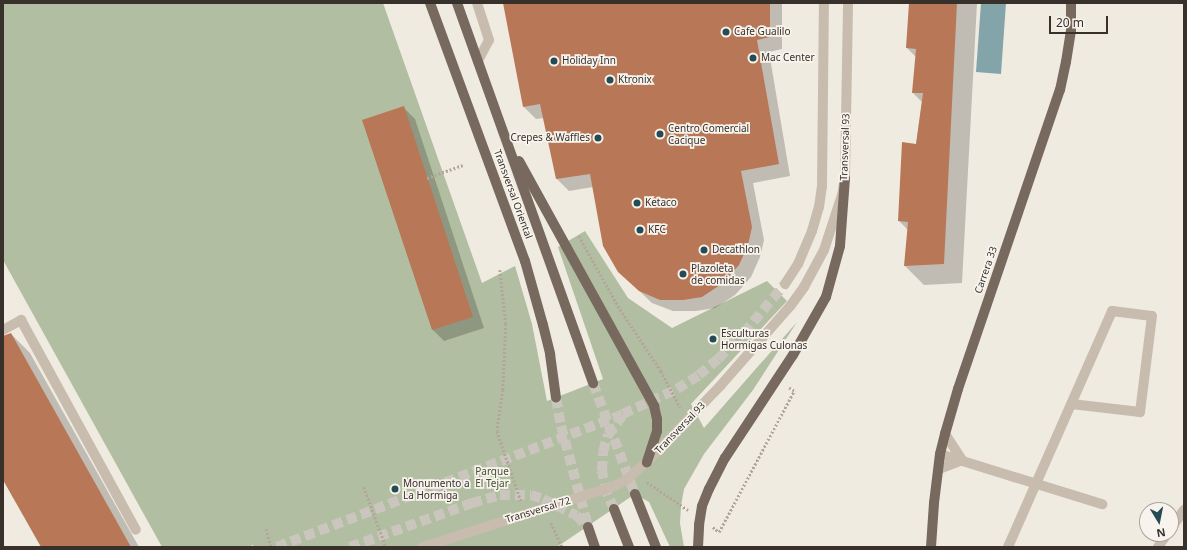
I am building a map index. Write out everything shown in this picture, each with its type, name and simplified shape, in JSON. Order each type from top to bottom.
[{"type":"main road","name":"Transversal Oriental","points":[[430,3],[525,261],[550,354],[556,398]]},
{"type":"main road","name":"Transversal Oriental","points":[[457,3],[594,383]]},
{"type":"main road","name":"Carrera 33","points":[[931,547],[940,454],[945,434],[958,389],[1060,90],[1071,30],[1071,3]]},
{"type":"main road","points":[[504,136],[654,406],[657,419],[657,431],[647,462]]},
{"type":"main road","points":[[698,547],[699,524],[702,506],[709,489],[725,458],[793,355],[826,297],[840,246],[845,178]]},
{"type":"main road","points":[[635,494],[656,547]]},
{"type":"main road","points":[[614,509],[629,547]]},
{"type":"main road","points":[[588,527],[595,547]]},
{"type":"street","points":[[477,3],[489,40],[478,62]]},
{"type":"street","points":[[785,284],[798,264],[812,231],[819,207],[822,186],[824,3]]},
{"type":"street","name":"Transversal 93","points":[[647,462],[721,385],[791,305],[804,287],[824,250],[833,228],[845,178],[848,3]]},
{"type":"street","points":[[1008,547],[1036,482],[1112,311],[1152,316],[1140,412],[1071,404]]},
{"type":"street","points":[[3,330],[21,320],[136,530]]},
{"type":"street","points":[[945,434],[962,460]]},
{"type":"street","points":[[940,454],[1036,482],[1102,504]]},
{"type":"street","points":[[939,469],[962,460]]},
{"type":"street","name":"Transversal 72","points":[[423,547],[614,486],[636,473],[647,462]]},
{"type":"path","points":[[427,178],[463,166]]},
{"type":"path","points":[[579,235],[618,306],[661,371],[683,411]]},
{"type":"path","points":[[500,270],[506,324],[503,390],[497,431],[526,514]]},
{"type":"path","points":[[707,523],[719,532],[794,391]]},
{"type":"path","points":[[646,480],[694,514]]},
{"type":"path","points":[[364,487],[386,547]]},
{"type":"path","points":[[551,522],[562,547]]},
{"type":"path","points":[[266,529],[271,547]]},
{"type":"green space","name":"Parque El Tejar","points":[[3,3],[383,3],[482,283],[515,266],[532,324],[547,401],[603,379],[558,247],[585,231],[628,298],[672,328],[767,281],[787,301],[691,404],[704,428],[797,322],[753,390],[704,454],[684,489],[680,523],[684,547],[670,547],[649,502],[635,494],[557,547],[254,547],[253,545],[248,547],[162,547],[3,260]]},
{"type":"water","points":[[981,3],[1006,3],[1001,74],[976,72]]},
{"type":"building","name":"Centro Comercial Cacique","points":[[503,3],[770,3],[770,37],[757,40],[779,164],[741,171],[752,227],[748,245],[739,265],[723,283],[702,297],[683,300],[660,300],[639,291],[618,272],[603,246],[590,174],[556,179],[540,104],[523,107]]},
{"type":"building","points":[[909,3],[957,3],[944,264],[904,266],[908,222],[898,221],[902,142],[916,144],[923,93],[912,93],[916,49],[906,48]]},
{"type":"building","points":[[404,106],[473,317],[432,330],[362,120]]},
{"type":"building","points":[[11,333],[131,547],[41,547],[3,480],[3,336]]},
{"type":"tunnel","points":[[277,547],[623,414],[677,389],[699,375],[718,359],[744,333],[785,284]]},
{"type":"tunnel","points":[[593,383],[635,494]]},
{"type":"tunnel","points":[[556,398],[561,426],[588,526]]},
{"type":"tunnel","points":[[614,509],[607,493],[602,471],[603,452],[608,435],[623,414]]},
{"type":"tunnel","points":[[350,547],[472,503],[500,495],[531,495],[543,499],[576,515],[588,527]]},
{"type":"place","name":"Cafe Gualilo","points":[[726,32]]},
{"type":"place","name":"Mac Center","points":[[753,58]]},
{"type":"place","name":"Holiday Inn","points":[[554,61]]},
{"type":"place","name":"Ktronix","points":[[610,80]]},
{"type":"place","name":"Centro Comercial Cacique","points":[[660,134]]},
{"type":"place","name":"Crepes & Waffles","points":[[598,138]]},
{"type":"place","name":"Ketaco","points":[[637,203]]},
{"type":"place","name":"KFC","points":[[640,230]]},
{"type":"place","name":"Decathlon","points":[[704,250]]},
{"type":"place","name":"Plazoleta de comidas","points":[[683,274]]},
{"type":"place","name":"Esculturas Hormigas Culonas","points":[[713,339]]},
{"type":"place","name":"Monumento a La Hormiga","points":[[395,489]]}]
